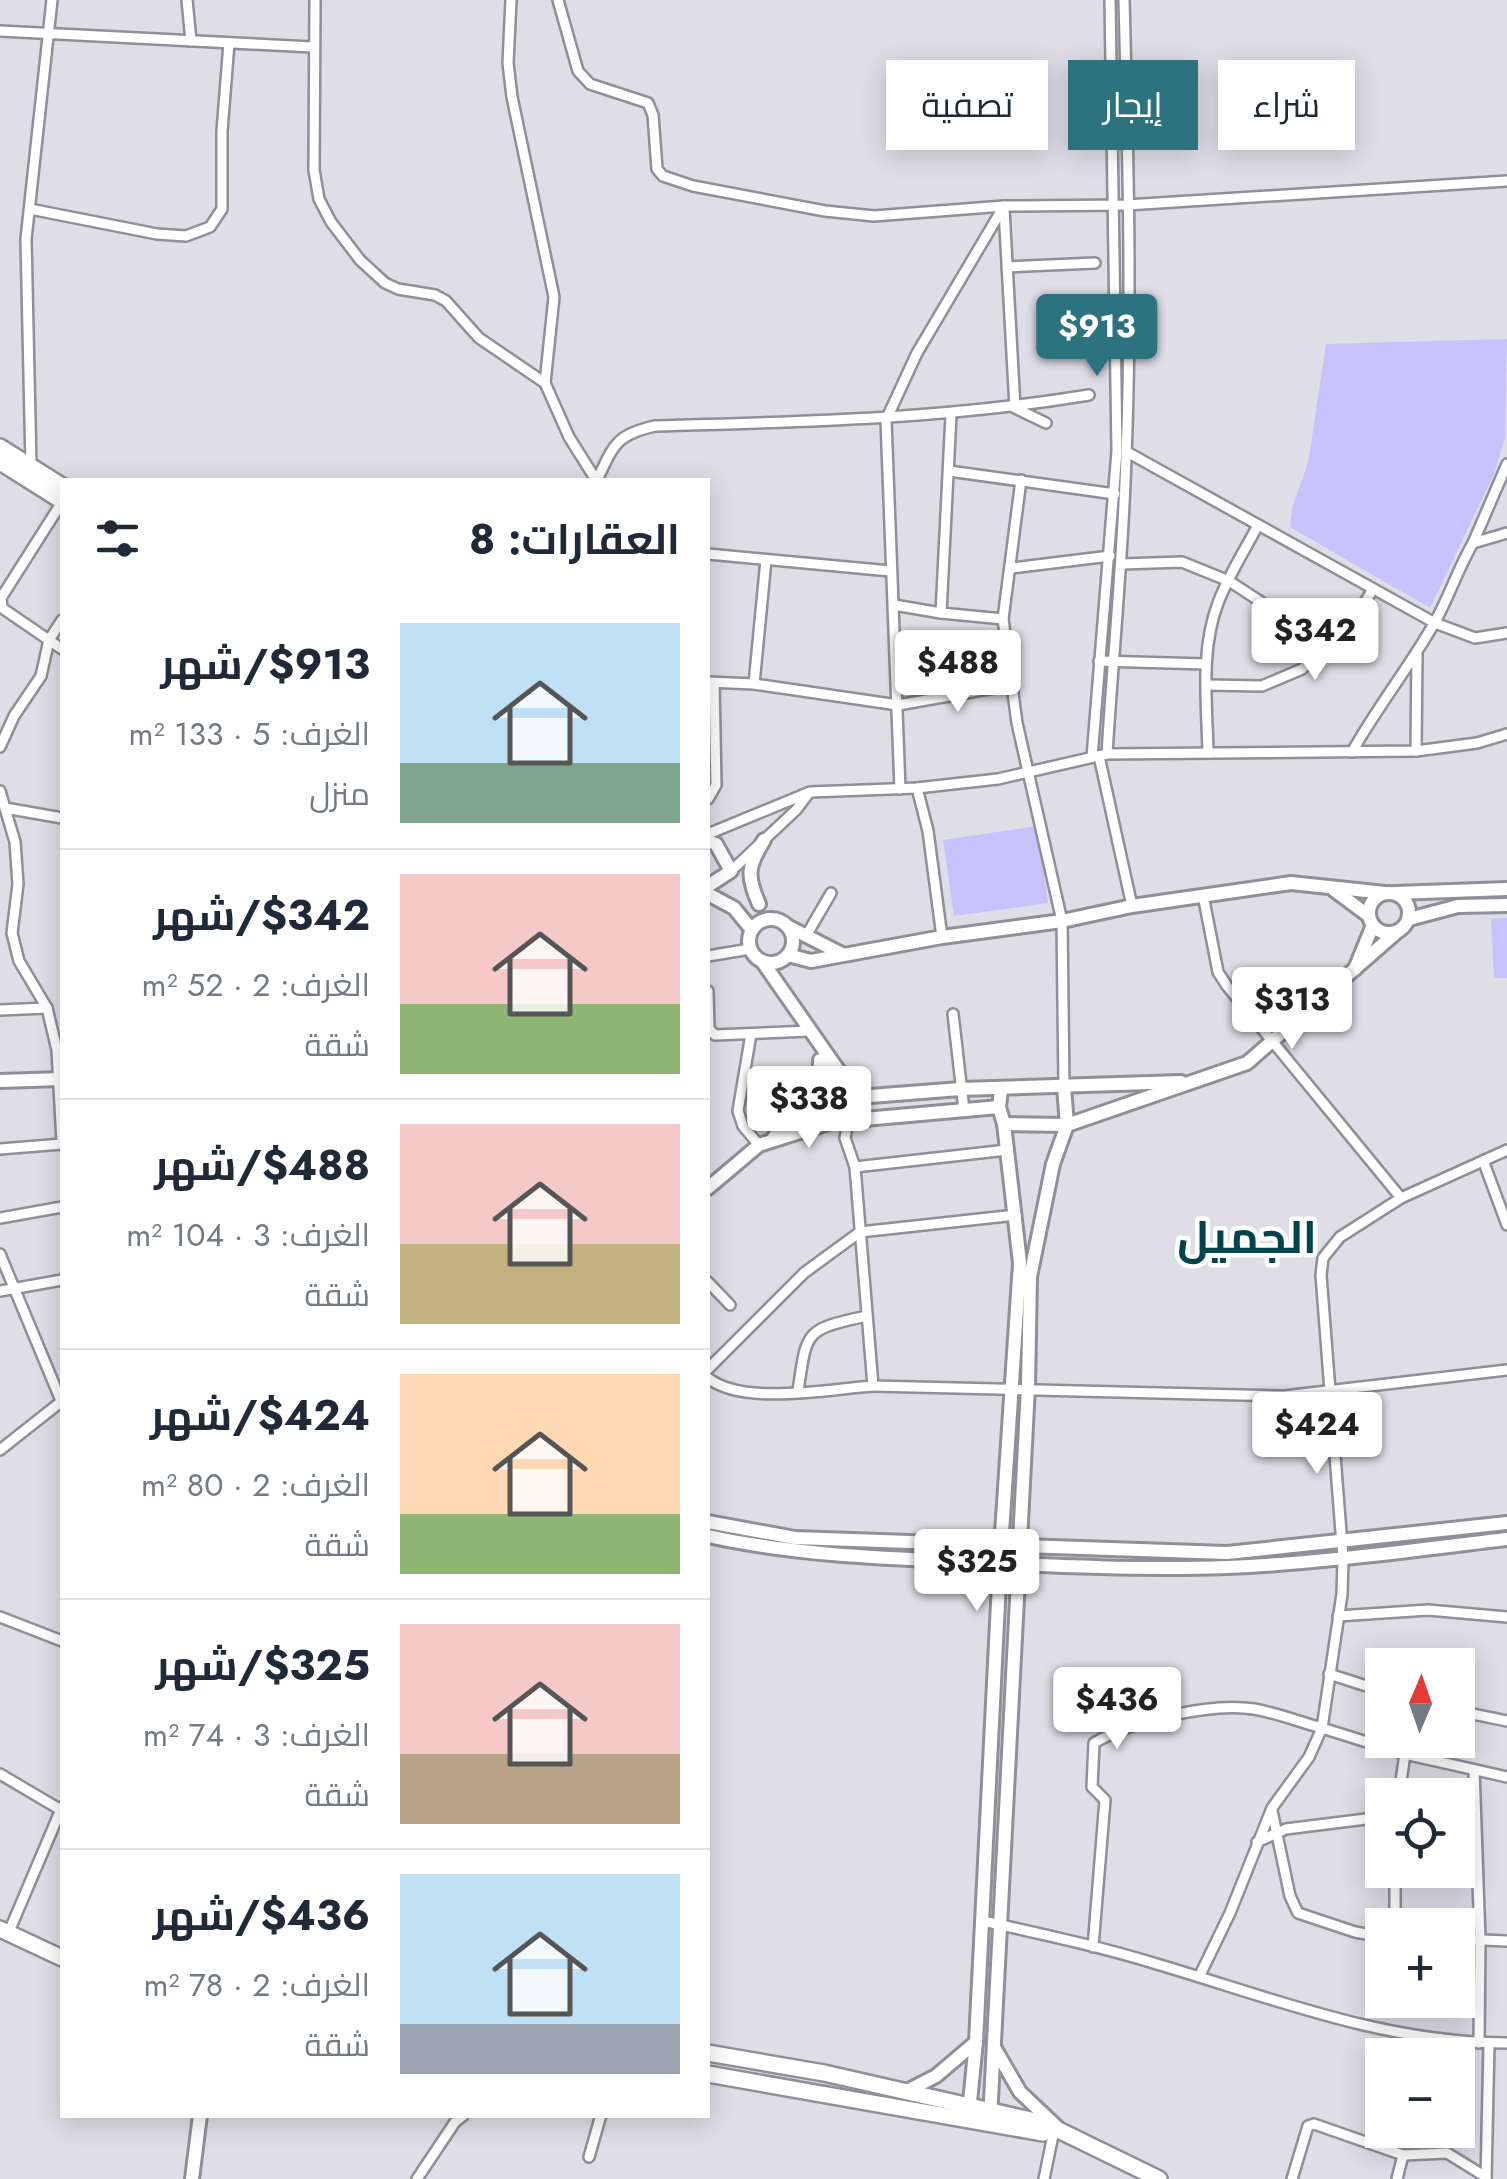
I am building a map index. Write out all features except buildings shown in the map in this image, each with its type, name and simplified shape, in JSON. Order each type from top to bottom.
[{"type":"main road","points":[[0,447],[60,485]]},
{"type":"main road","points":[[4,469],[60,500]]},
{"type":"main road","points":[[4,1931],[60,1957]]},
{"type":"main road","points":[[38,1946],[60,1947]]},
{"type":"main road","points":[[710,2052],[907,2091],[969,2112]]},
{"type":"main road","points":[[710,2074],[969,2112],[1053,2130],[1159,2179]]},
{"type":"street","points":[[31,467],[26,239],[52,0]]},
{"type":"street","points":[[188,0],[191,41]]},
{"type":"street","points":[[315,0],[314,170],[319,199],[331,222],[360,260],[385,282],[446,301],[479,338],[545,383]]},
{"type":"street","points":[[511,0],[508,63],[512,97],[554,297],[545,383],[569,437],[595,478]]},
{"type":"street","points":[[558,0],[578,71],[590,84],[648,102],[653,115],[657,168],[664,176],[692,186],[874,216],[1507,181]]},
{"type":"street","points":[[1110,0],[1117,432],[1099,661],[1100,756],[1132,906]]},
{"type":"street","points":[[1100,756],[1122,564],[1127,452],[1124,0]]},
{"type":"street","points":[[0,31],[312,46]]},
{"type":"street","points":[[30,209],[156,234],[186,236],[210,227],[222,209],[222,130],[229,43]]},
{"type":"street","points":[[1004,206],[1014,408]]},
{"type":"street","points":[[900,789],[886,420],[917,353],[1004,206]]},
{"type":"street","points":[[1007,267],[1095,263]]},
{"type":"street","points":[[597,478],[612,449],[627,432],[655,426],[886,420],[1014,408],[1089,396]]},
{"type":"street","points":[[1014,408],[1046,423]]},
{"type":"street","points":[[941,613],[951,415]]},
{"type":"street","points":[[1127,452],[1435,623],[1475,638],[1507,633]]},
{"type":"street","points":[[1352,752],[1374,712],[1435,623],[1507,464]]},
{"type":"street","points":[[949,471],[1114,494]]},
{"type":"street","points":[[990,2116],[1028,1387],[1030,1277],[1053,1164],[1066,1126],[1062,921],[1027,774],[1003,619],[1021,480]]},
{"type":"street","points":[[60,504],[1,598],[2,608],[60,647]]},
{"type":"street","points":[[1208,753],[1206,664],[1218,603],[1258,525]]},
{"type":"street","points":[[1474,543],[1507,533]]},
{"type":"street","points":[[710,554],[890,571]]},
{"type":"street","points":[[1012,568],[1110,556]]},
{"type":"street","points":[[754,684],[766,560]]},
{"type":"street","points":[[1122,564],[1182,562],[1229,582],[1325,644]]},
{"type":"street","points":[[1207,686],[1262,686],[1302,669],[1351,624],[1373,589]]},
{"type":"street","points":[[894,606],[1003,619]]},
{"type":"street","points":[[0,748],[14,716],[41,676],[49,640],[60,623]]},
{"type":"street","points":[[1416,751],[1417,651]]},
{"type":"street","points":[[1099,661],[1206,664]]},
{"type":"street","points":[[710,796],[716,785],[711,683],[754,684],[898,704],[1011,685]]},
{"type":"street","points":[[710,837],[810,792],[918,788],[1027,774],[1100,756],[1416,751],[1477,743],[1507,734]]},
{"type":"street","points":[[918,788],[942,936]]},
{"type":"street","points":[[0,791],[15,842],[18,884],[12,933],[19,962],[47,1008],[60,1079],[0,1082]]},
{"type":"street","points":[[710,888],[810,792]]},
{"type":"street","points":[[5,808],[60,818]]},
{"type":"street","points":[[710,840],[772,919],[842,954]]},
{"type":"street","points":[[760,904],[751,886],[750,873],[751,861],[764,840]]},
{"type":"street","points":[[762,961],[776,962],[787,956],[811,961],[942,936],[1062,921],[1132,906],[1291,882],[1390,893],[1507,889]]},
{"type":"street","points":[[1328,886],[1387,933],[1398,931]]},
{"type":"street","points":[[710,891],[734,908],[752,930]]},
{"type":"street","points":[[806,936],[832,893]]},
{"type":"street","points":[[1390,893],[1406,902],[1409,918]]},
{"type":"street","points":[[1354,971],[1371,920],[1371,904],[1390,893]]},
{"type":"street","points":[[1203,895],[1218,972],[1401,1198]]},
{"type":"street","points":[[1004,1124],[1066,1126],[1247,1063],[1409,918],[1458,906],[1507,905]]},
{"type":"street","points":[[772,919],[760,922],[752,930],[750,948],[784,990],[856,1095],[860,1112],[846,1121]]},
{"type":"street","points":[[784,990],[787,956],[793,940],[786,925]]},
{"type":"street","points":[[710,956],[750,948]]},
{"type":"street","points":[[0,1010],[47,1008]]},
{"type":"street","points":[[953,1014],[964,1110]]},
{"type":"street","points":[[710,1031],[715,1036],[812,1034]]},
{"type":"street","points":[[751,1034],[738,1111],[743,1126],[764,1144]]},
{"type":"street","points":[[812,1034],[834,1095],[830,1110],[846,1121]]},
{"type":"street","points":[[795,1118],[818,1084],[820,1063]]},
{"type":"street","points":[[838,1070],[878,1094]]},
{"type":"street","points":[[710,1186],[814,1104],[845,1090],[856,1095],[1198,1081]]},
{"type":"street","points":[[969,2112],[1020,1263],[999,1107],[1001,1090]]},
{"type":"street","points":[[764,1144],[846,1121],[999,1107]]},
{"type":"street","points":[[846,1121],[846,1138],[856,1167],[873,1386]]},
{"type":"street","points":[[0,1149],[60,1143]]},
{"type":"street","points":[[856,1167],[1007,1150]]},
{"type":"street","points":[[1199,1978],[1272,1808],[1309,1757],[1322,1728],[1344,1558],[1320,1275],[1324,1258],[1340,1237],[1401,1198],[1507,1150]]},
{"type":"street","points":[[1484,1163],[1507,1225]]},
{"type":"street","points":[[0,1218],[60,1206]]},
{"type":"street","points":[[710,1367],[804,1273],[860,1232],[1016,1215]]},
{"type":"street","points":[[0,1254],[60,1397]]},
{"type":"street","points":[[0,1291],[60,1280]]},
{"type":"street","points":[[710,1284],[730,1306]]},
{"type":"street","points":[[798,1391],[805,1344],[812,1334],[822,1326],[866,1316]]},
{"type":"street","points":[[710,1379],[736,1392],[873,1386],[1028,1387],[1258,1396],[1330,1393],[1507,1370]]},
{"type":"street","points":[[0,1450],[60,1404]]},
{"type":"street","points":[[710,1522],[795,1538],[1228,1553],[1507,1524]]},
{"type":"street","points":[[710,1536],[796,1553],[1018,1564],[1228,1567],[1507,1539]]},
{"type":"street","points":[[1338,1616],[1428,1610],[1507,1616]]},
{"type":"street","points":[[0,1617],[60,1640]]},
{"type":"street","points":[[1329,1674],[1365,1686]]},
{"type":"street","points":[[1093,1947],[1105,1800],[1092,1787],[1094,1743],[1116,1730],[1148,1720],[1231,1708],[1255,1710],[1365,1742]]},
{"type":"street","points":[[1475,1715],[1507,1722]]},
{"type":"street","points":[[1422,1758],[1507,1777]]},
{"type":"street","points":[[1474,1770],[1486,2178]]},
{"type":"street","points":[[0,1774],[60,1808]]},
{"type":"street","points":[[1272,1808],[1290,1896],[1298,1912],[1365,1934]]},
{"type":"street","points":[[4,1931],[60,1813]]},
{"type":"street","points":[[1256,1842],[1300,1826],[1365,1819]]},
{"type":"street","points":[[983,1921],[1093,1947],[1350,2024],[1400,2034],[1507,2043]]},
{"type":"street","points":[[1475,1939],[1507,1940]]},
{"type":"street","points":[[907,2091],[936,2076],[976,2042]]},
{"type":"street","points":[[994,2048],[1020,2092],[1053,2130],[1044,2179]]},
{"type":"street","points":[[192,2179],[197,2118]]},
{"type":"street","points":[[417,2179],[460,2118]]},
{"type":"street","points":[[590,2157],[600,2118]]},
{"type":"street","points":[[1292,2179],[1304,2134],[1314,2124],[1403,2155],[1447,2153],[1486,2178]]},
{"type":"street","points":[[1397,2179],[1403,2155]]},
{"type":"shaded area","points":[[1507,339],[1505,437],[1495,472],[1430,608],[1290,527],[1292,508],[1308,463],[1326,344]]},
{"type":"shaded area","points":[[1037,826],[1048,903],[954,916],[943,840]]},
{"type":"shaded area","points":[[1507,918],[1507,978],[1494,978],[1491,919]]},
{"type":"district","name":"الجميل","points":[[1247,1237]]}]
